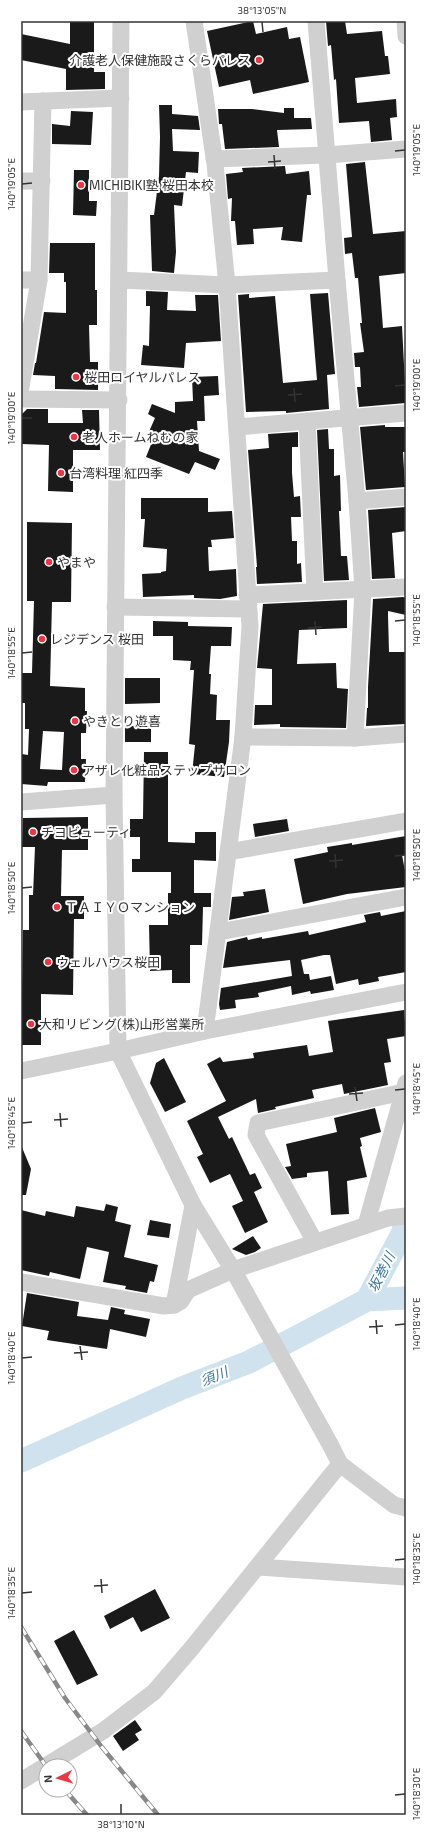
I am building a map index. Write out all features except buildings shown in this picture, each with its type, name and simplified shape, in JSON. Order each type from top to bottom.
[{"type":"street","points":[[121,21],[119,400],[115,607],[114,795],[118,1051],[193,1206],[237,1277],[332,1446],[340,1464],[394,1505],[406,1508]]},
{"type":"street","points":[[194,21],[214,159],[227,284],[250,626],[243,737],[205,1031]]},
{"type":"street","points":[[316,21],[349,418],[358,501],[363,590],[356,738]]},
{"type":"street","points":[[405,21],[406,36]]},
{"type":"street","points":[[21,102],[121,98]]},
{"type":"street","points":[[21,387],[39,280],[43,101]]},
{"type":"street","points":[[214,159],[326,155],[406,149]]},
{"type":"street","points":[[21,181],[42,180]]},
{"type":"street","points":[[21,280],[39,280]]},
{"type":"street","points":[[120,280],[227,284],[337,280]]},
{"type":"street","points":[[21,399],[119,400]]},
{"type":"street","points":[[237,427],[406,413]]},
{"type":"street","points":[[307,421],[316,592]]},
{"type":"street","points":[[358,501],[406,497]]},
{"type":"street","points":[[115,607],[248,602],[316,592],[406,587]]},
{"type":"street","points":[[243,737],[356,738],[406,734]]},
{"type":"street","points":[[21,802],[114,795]]},
{"type":"street","points":[[228,852],[406,821]]},
{"type":"street","points":[[219,932],[406,897]]},
{"type":"street","points":[[21,1071],[205,1031],[406,992]]},
{"type":"street","points":[[315,1242],[256,1135],[258,1122],[405,1088],[366,1225]]},
{"type":"street","points":[[174,1305],[193,1206]]},
{"type":"street","points":[[21,1282],[164,1306],[174,1305],[181,1301],[188,1290],[237,1277],[315,1242],[388,1218],[406,1216]]},
{"type":"street","points":[[21,1781],[103,1731],[154,1692],[340,1464]]},
{"type":"street","points":[[258,1566],[406,1577]]},
{"type":"waterway","name":"坂巻川","points":[[367,1300],[402,1234],[406,1222]]},
{"type":"waterway","name":"須川","points":[[21,1461],[182,1388],[249,1362],[367,1300],[406,1298]]},
{"type":"railway","points":[[21,1627],[65,1698],[101,1746],[158,1815]]},
{"type":"railway","points":[[21,1731],[40,1758]]},
{"type":"railway","points":[[72,1798],[87,1815]]},
{"type":"place","name":"介護老人保健施設さくらパレス","points":[[259,60]]},
{"type":"place","name":"MICHIBIKI塾 桜田本校","points":[[81,185]]},
{"type":"place","name":"桜田ロイヤルパレス","points":[[76,377]]},
{"type":"place","name":"老人ホームねむの家","points":[[74,437]]},
{"type":"place","name":"台湾料理 紅四季","points":[[61,473]]},
{"type":"place","name":"やまや","points":[[49,562]]},
{"type":"place","name":"レジデンス 桜田","points":[[42,639]]},
{"type":"place","name":"やきとり遊喜","points":[[75,721]]},
{"type":"place","name":"アザレ化粧品ステップサロン","points":[[74,770]]},
{"type":"place","name":"チヨビューティ","points":[[33,832]]},
{"type":"place","name":"ＴＡＩＹＯマンション","points":[[57,907]]},
{"type":"place","name":"ウェルハウス桜田","points":[[48,962]]},
{"type":"place","name":"大和リビング(株)山形営業所","points":[[31,1024]]}]
